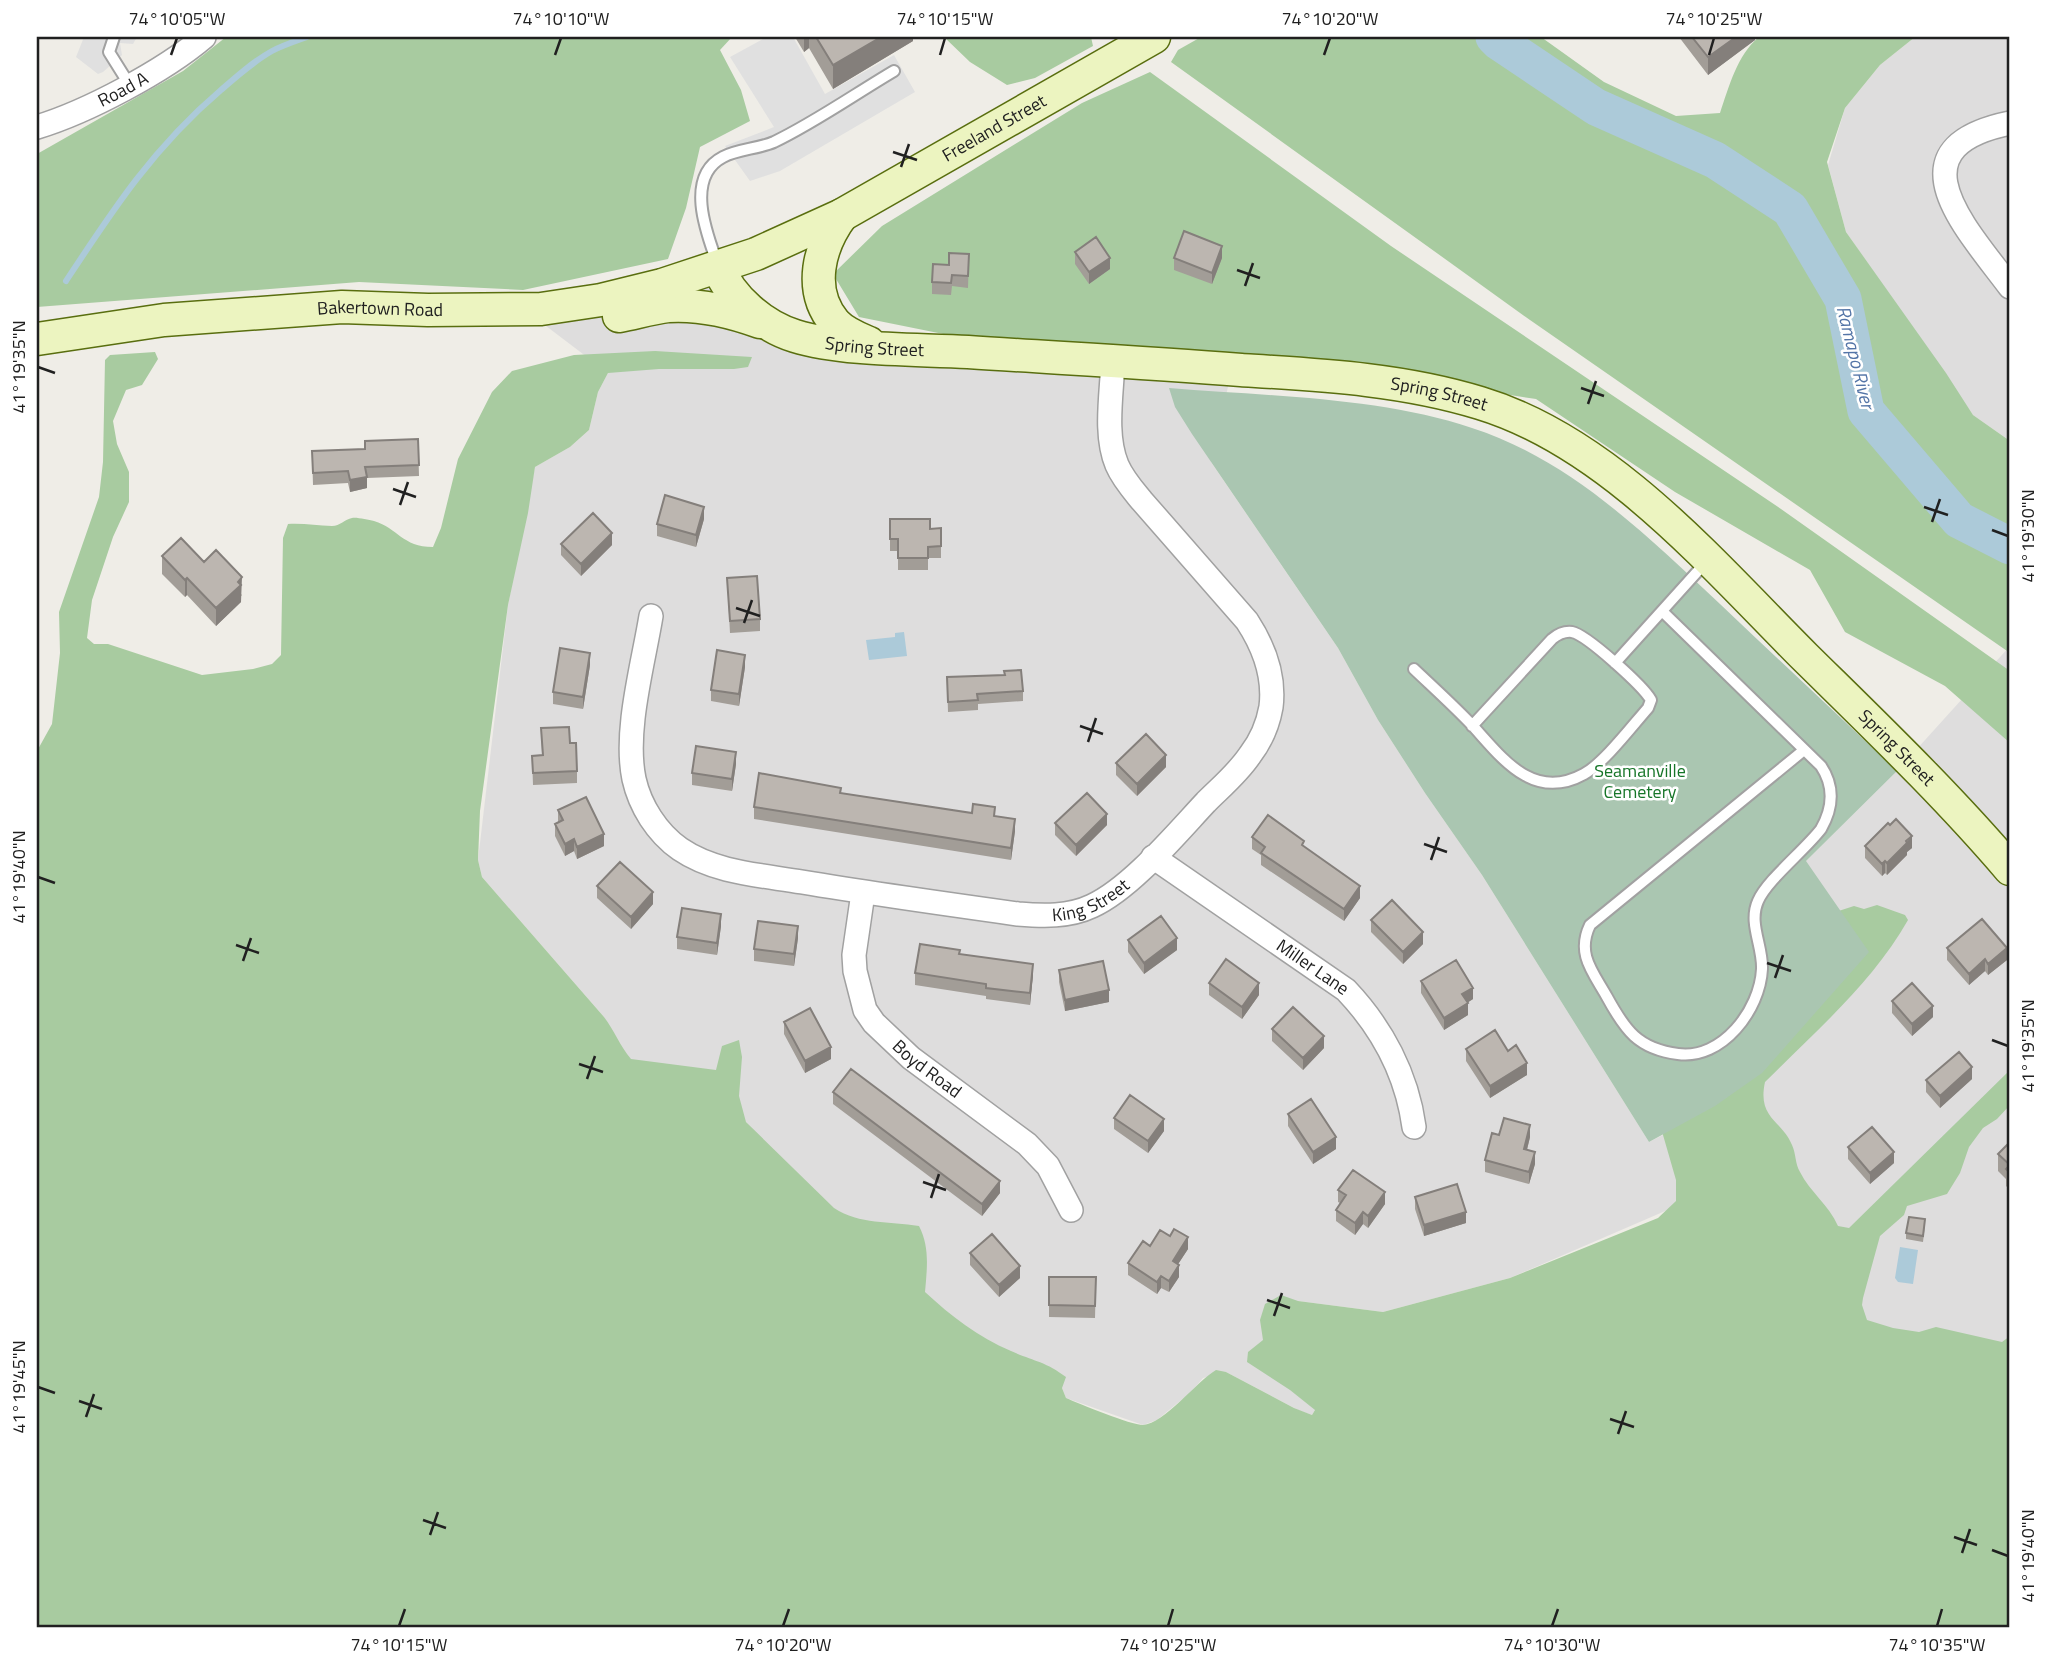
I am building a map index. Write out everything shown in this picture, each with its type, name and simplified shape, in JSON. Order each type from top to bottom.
[{"type":"street","name":"Road A","points":[[37,127],[67,117],[129,84],[204,37]]},
{"type":"street","name":"Freeland Street","points":[[718,267],[784,243],[842,215],[1154,37]]},
{"type":"street","points":[[2010,123],[1968,135],[1956,144],[1945,166],[1944,177],[1948,195],[1957,212],[2010,288]]},
{"type":"street","points":[[842,215],[830,231],[820,263],[818,280],[821,296],[836,324],[847,333],[876,347]]},
{"type":"street","name":"Bakertown Road","points":[[37,339],[178,319],[342,307],[525,310],[572,306],[637,291],[718,267]]},
{"type":"street","name":"Spring Street","points":[[718,267],[732,290],[766,324],[798,337],[876,347],[1113,360],[1413,385],[1483,403],[1536,426],[1586,454],[1643,498],[1947,798],[2010,869]]},
{"type":"street","points":[[429,310],[468,322],[508,329],[541,327],[667,306],[719,309],[766,324]]},
{"type":"street","name":"King Street","points":[[651,616],[630,746],[635,782],[648,814],[679,848],[727,870],[1018,914],[1040,916],[1072,913],[1103,900],[1153,857],[1251,754],[1268,720],[1272,686],[1265,656],[1247,621],[1142,501],[1117,464],[1110,433],[1113,360]]},
{"type":"street","name":"Miller Lane","points":[[1153,857],[1346,990],[1362,1007],[1387,1046],[1405,1086],[1414,1127]]},
{"type":"street","name":"Boyd Road","points":[[863,892],[854,955],[855,971],[865,1010],[891,1042],[1027,1144],[1048,1166],[1071,1210]]},
{"type":"lane","points":[[114,37],[109,52],[129,84]]},
{"type":"lane","points":[[718,267],[701,213],[704,181],[714,163],[736,152],[773,142],[894,71]]},
{"type":"lane","points":[[1615,663],[1708,560]]},
{"type":"lane","points":[[1662,611],[1804,750],[1826,775],[1830,784],[1831,806],[1821,829],[1766,888],[1757,902],[1754,918],[1762,971],[1753,1002],[1744,1017],[1731,1034],[1713,1048],[1685,1055],[1650,1047],[1626,1030],[1586,960],[1583,942],[1590,925],[1804,750]]},
{"type":"lane","points":[[1414,669],[1472,726],[1500,758],[1524,775],[1555,781],[1585,774],[1594,766],[1650,704],[1649,696],[1585,637],[1570,632],[1558,634],[1472,726]]},
{"type":"shaded area","points":[[84,37],[137,37],[133,44],[120,43],[122,55],[98,74],[76,57]]},
{"type":"shaded area","points":[[767,37],[793,37],[825,94],[894,55],[915,92],[780,171],[750,181],[725,146],[774,127],[730,57]]},
{"type":"shaded area","points":[[1915,37],[2010,37],[2010,441],[1973,415],[1846,232],[1828,165],[1845,108],[1880,65]]},
{"type":"shaded area","points":[[718,267],[766,324],[1232,369],[1211,462],[1338,648],[1378,720],[1482,875],[1649,1142],[1663,1135],[1806,861],[1897,771],[2010,646],[2010,1505],[1693,1199],[1510,1278],[1383,1312],[1298,1301],[1315,1410],[1312,1415],[1226,1372],[1203,1378],[1191,1392],[1157,1420],[1143,1425],[1066,1398],[1062,1388],[981,1344],[832,1216],[746,1122],[713,1077],[617,1057],[604,1017],[482,877],[478,860],[508,605],[535,467],[570,447],[589,430],[598,392],[608,373],[525,310]]},
{"type":"green space","points":[[226,37],[732,37],[720,50],[741,90],[750,121],[700,147],[686,208],[668,259],[523,290],[359,282],[37,307],[37,154],[183,71]]},
{"type":"green space","points":[[944,37],[1091,37],[1093,46],[1035,78],[1007,85],[970,62]]},
{"type":"green space","points":[[1201,37],[1541,37],[1604,82],[1676,116],[1720,113],[1739,62],[1759,37],[1915,37],[1880,65],[1845,108],[1827,162],[1846,232],[1973,415],[2010,441],[2010,653],[1530,320],[1171,62],[1178,50]]},
{"type":"green space","points":[[1150,72],[1391,246],[1781,509],[2010,671],[2010,743],[1945,686],[1845,632],[1810,570],[1675,492],[1536,399],[1273,358],[978,341],[859,317],[833,274],[882,226],[1082,103]]},
{"type":"green space","points":[[655,351],[752,357],[748,367],[734,369],[659,369],[608,373],[598,392],[589,430],[570,447],[535,467],[508,605],[480,811],[478,860],[482,877],[604,1017],[631,1059],[716,1070],[722,1046],[739,1040],[742,1057],[739,1096],[746,1122],[834,1208],[864,1220],[919,1226],[926,1250],[925,1292],[976,1333],[1045,1364],[1066,1377],[1062,1388],[1066,1398],[1143,1425],[1161,1418],[1216,1370],[1226,1372],[1312,1415],[1315,1410],[1247,1362],[1248,1352],[1263,1340],[1260,1320],[1265,1304],[1281,1295],[1298,1301],[1383,1312],[1510,1278],[1658,1218],[1676,1201],[1676,1180],[1648,1083],[1817,918],[1854,906],[1864,909],[1877,905],[1905,915],[1908,920],[1894,943],[1861,985],[1765,1082],[1764,1104],[1767,1112],[1788,1137],[1804,1179],[1838,1226],[1849,1228],[2010,1070],[2010,1105],[1997,1119],[1983,1128],[1969,1147],[1960,1173],[1947,1194],[1907,1206],[1904,1215],[1880,1236],[1862,1305],[1867,1320],[1893,1328],[1919,1332],[1936,1327],[2002,1342],[2010,1336],[2010,1627],[37,1627],[37,751],[52,724],[60,653],[59,612],[99,497],[103,462],[105,360],[110,355],[155,352],[158,359],[142,385],[126,390],[113,421],[117,444],[129,472],[129,502],[113,537],[92,600],[87,638],[94,644],[108,644],[202,675],[253,669],[272,664],[281,655],[283,538],[288,524],[332,526],[360,518],[382,524],[414,544],[433,547],[441,528],[458,459],[492,392],[512,371],[574,355]]},
{"type":"green space","name":"Seamanville Cemetery","points":[[1169,388],[1322,399],[1400,410],[1472,428],[1542,459],[1635,526],[1897,771],[1806,861],[1869,952],[1762,1073],[1715,1106],[1649,1142],[1482,875],[1378,720],[1338,648],[1192,434],[1175,407]]},
{"type":"water","points":[[904,632],[907,656],[869,660],[866,640],[895,637],[895,633]]},
{"type":"water","points":[[1900,1247],[1918,1250],[1913,1284],[1898,1282],[1895,1278]]},
{"type":"building","points":[[816,37],[881,37],[833,65]]},
{"type":"building","points":[[1692,37],[1736,37],[1708,57]]},
{"type":"building","points":[[1184,231],[1222,246],[1212,273],[1174,258]]},
{"type":"building","points":[[1096,237],[1110,258],[1089,272],[1075,252]]},
{"type":"building","points":[[949,253],[969,254],[968,276],[952,275],[951,283],[932,282],[933,264],[949,265]]},
{"type":"building","points":[[418,439],[419,465],[365,467],[367,477],[350,480],[348,471],[313,473],[312,451],[365,449],[365,441]]},
{"type":"building","points":[[665,495],[704,507],[696,535],[657,524]]},
{"type":"building","points":[[593,513],[612,533],[581,564],[561,544]]},
{"type":"building","points":[[890,519],[930,519],[930,529],[941,528],[941,546],[928,547],[928,558],[898,558],[898,539],[890,539]]},
{"type":"building","points":[[181,538],[204,562],[216,550],[242,577],[238,582],[241,585],[216,608],[162,556]]},
{"type":"building","points":[[757,576],[760,619],[730,621],[727,578]]},
{"type":"building","points":[[560,648],[590,653],[583,697],[553,692]]},
{"type":"building","points":[[717,650],[745,655],[739,694],[711,690]]},
{"type":"building","points":[[1021,670],[1023,691],[977,694],[978,700],[948,702],[947,677],[1005,675],[1004,671]]},
{"type":"building","points":[[569,727],[570,743],[576,743],[577,771],[533,773],[532,756],[543,755],[541,728]]},
{"type":"building","points":[[1146,734],[1166,755],[1137,784],[1116,763]]},
{"type":"building","points":[[696,746],[736,752],[732,779],[692,773]]},
{"type":"building","points":[[759,773],[841,788],[840,793],[972,813],[973,804],[995,807],[994,816],[1015,819],[1011,848],[754,807]]},
{"type":"building","points":[[1087,793],[1107,814],[1076,845],[1055,823]]},
{"type":"building","points":[[586,797],[604,834],[577,847],[574,839],[565,844],[555,824],[563,820],[558,810]]},
{"type":"building","points":[[1268,815],[1304,841],[1302,845],[1360,886],[1344,909],[1261,853],[1265,847],[1252,837]]},
{"type":"building","points":[[1896,819],[1912,836],[1887,863],[1885,861],[1882,864],[1865,846],[1888,823],[1890,825]]},
{"type":"building","points":[[620,862],[653,892],[631,917],[597,886]]},
{"type":"building","points":[[1392,900],[1423,932],[1403,952],[1371,920]]},
{"type":"building","points":[[682,908],[721,914],[717,943],[677,937]]},
{"type":"building","points":[[1161,916],[1177,938],[1144,963],[1128,940]]},
{"type":"building","points":[[1982,919],[2007,948],[1988,964],[1985,959],[1969,974],[1947,948]]},
{"type":"building","points":[[758,921],[798,926],[794,954],[754,949]]},
{"type":"building","points":[[920,944],[960,950],[959,954],[1033,964],[1030,993],[986,988],[986,984],[915,973]]},
{"type":"building","points":[[1226,959],[1259,983],[1242,1007],[1209,983]]},
{"type":"building","points":[[1456,960],[1473,988],[1462,994],[1468,1003],[1444,1018],[1421,981]]},
{"type":"building","points":[[1103,961],[1109,990],[1065,1000],[1059,970]]},
{"type":"building","points":[[1912,983],[1933,1006],[1912,1024],[1892,1001]]},
{"type":"building","points":[[1293,1007],[1324,1036],[1303,1058],[1272,1029]]},
{"type":"building","points":[[810,1008],[831,1047],[805,1061],[784,1022]]},
{"type":"building","points":[[1495,1030],[1508,1051],[1516,1045],[1527,1063],[1490,1086],[1466,1049]]},
{"type":"building","points":[[1959,1052],[1972,1067],[1940,1096],[1926,1080]]},
{"type":"building","points":[[851,1069],[1000,1181],[982,1204],[833,1092]]},
{"type":"building","points":[[1130,1095],[1164,1119],[1148,1141],[1114,1118]]},
{"type":"building","points":[[1311,1099],[1336,1137],[1313,1152],[1288,1114]]},
{"type":"building","points":[[1504,1118],[1530,1125],[1524,1149],[1535,1152],[1529,1172],[1485,1160],[1492,1133],[1499,1135]]},
{"type":"building","points":[[1872,1127],[1894,1152],[1870,1173],[1848,1147]]},
{"type":"building","points":[[2010,1142],[2010,1165],[1998,1154]]},
{"type":"building","points":[[1353,1170],[1385,1192],[1368,1216],[1363,1212],[1355,1223],[1336,1210],[1346,1195],[1338,1190]]},
{"type":"building","points":[[1457,1184],[1466,1212],[1424,1225],[1415,1197]]},
{"type":"building","points":[[1909,1217],[1925,1219],[1923,1236],[1906,1233]]},
{"type":"building","points":[[1174,1229],[1188,1237],[1173,1261],[1179,1265],[1169,1281],[1161,1276],[1157,1282],[1128,1263],[1143,1241],[1150,1246],[1160,1230],[1170,1236]]},
{"type":"building","points":[[992,1234],[1020,1266],[999,1285],[970,1253]]},
{"type":"building","points":[[1049,1277],[1096,1277],[1095,1306],[1049,1305]]},
{"type":"waterway","points":[[66,281],[118,204],[175,134],[252,64],[276,49],[307,37]]},
{"type":"waterway","name":"Ramapo River","points":[[1494,37],[1596,107],[1715,160],[1790,209],[1843,299],[1866,411],[1959,520],[2010,546]]}]
